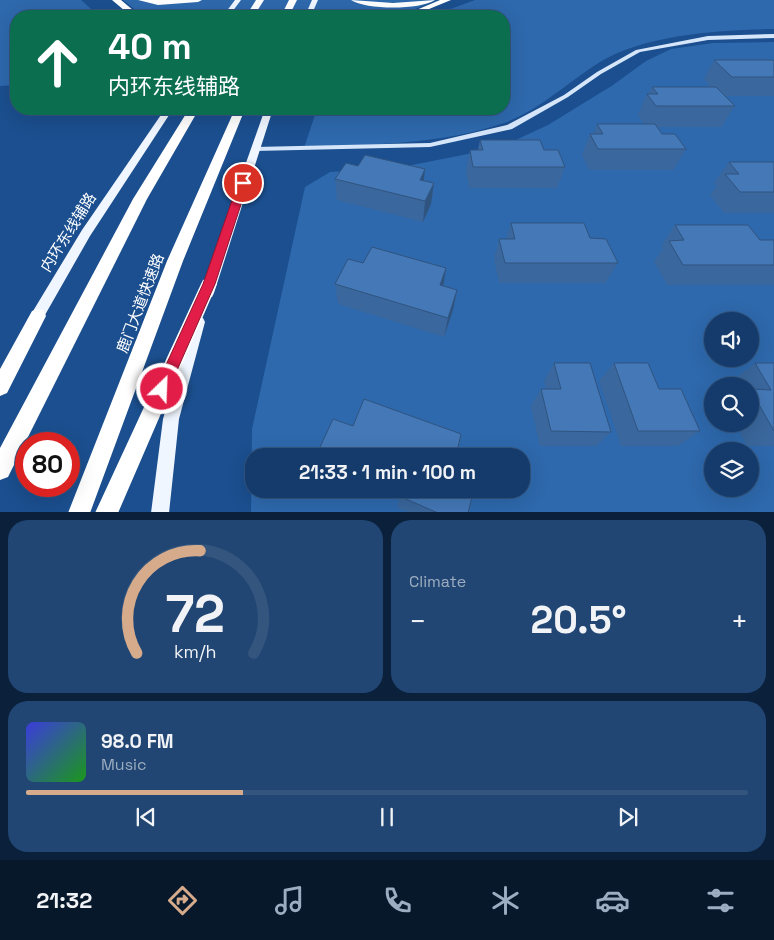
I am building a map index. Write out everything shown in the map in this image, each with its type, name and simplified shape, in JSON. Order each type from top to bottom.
[{"type":"highway","points":[[116,0],[128,10]]},
{"type":"highway","points":[[142,0],[158,3],[198,0]]},
{"type":"highway","points":[[355,0],[375,4],[405,5],[431,0]]},
{"type":"highway","points":[[421,10],[447,0]]},
{"type":"highway","points":[[0,469],[140,199],[190,115]]},
{"type":"highway","name":"鹿门大道快速路","points":[[79,512],[175,261],[237,115]]},
{"type":"highway","points":[[106,512],[209,284]]},
{"type":"highway","points":[[0,387],[38,316]]},
{"type":"main road","name":"内环东线辅路","points":[[0,375],[38,316],[86,233],[165,115]]},
{"type":"main road","points":[[160,512],[171,418],[209,284],[267,115]]},
{"type":"street","points":[[255,149],[430,145],[509,127],[566,96],[599,73],[638,51],[708,38],[774,36]]},
{"type":"shaded area","points":[[0,0],[81,0],[92,10],[10,10],[10,85],[0,86]]},
{"type":"shaded area","points":[[123,0],[437,0],[413,10],[136,10]]},
{"type":"shaded area","points":[[475,0],[774,0],[774,29],[708,32],[639,45],[600,62],[530,111],[504,123],[480,130],[430,140],[304,148],[315,115],[510,115],[510,10],[448,10]]},
{"type":"shaded area","points":[[774,42],[774,512],[251,512],[251,498],[530,498],[530,448],[252,448],[252,429],[305,187],[330,172],[402,167],[498,148],[548,125],[613,85],[646,61],[671,49],[713,43]]},
{"type":"building","points":[[714,60],[773,60],[774,77],[732,77]]},
{"type":"building","points":[[652,87],[716,87],[735,106],[656,106],[647,94],[658,94]]},
{"type":"building","points":[[597,124],[655,124],[662,134],[675,134],[686,149],[598,149],[590,134],[603,134]]},
{"type":"building","points":[[480,140],[540,140],[544,150],[558,150],[565,167],[473,167],[470,150],[483,150]]},
{"type":"building","points":[[365,155],[425,169],[420,180],[434,183],[425,201],[335,179],[346,163],[358,166]]},
{"type":"building","points":[[729,162],[774,162],[774,192],[740,192],[725,174],[739,174]]},
{"type":"building","points":[[511,223],[584,223],[590,238],[606,239],[618,263],[505,263],[499,239],[515,239]]},
{"type":"building","points":[[675,225],[748,225],[760,240],[774,240],[774,265],[683,265],[669,241],[684,240]]},
{"type":"building","points":[[372,247],[446,268],[440,285],[457,290],[448,318],[335,284],[348,259],[363,263]]},
{"type":"building","points":[[554,363],[590,363],[611,432],[551,431],[541,389],[561,389]]},
{"type":"building","points":[[614,363],[648,363],[659,389],[681,389],[700,431],[638,431]]},
{"type":"building","points":[[759,363],[774,363],[774,431],[759,405],[759,389],[771,390],[757,367],[759,367]]},
{"type":"building","points":[[364,399],[461,434],[458,448],[320,448],[333,419],[353,426]]},
{"type":"building","points":[[404,498],[472,498],[468,512],[436,512]]},
{"type":"route","points":[[162,389],[209,284],[243,183]]}]
